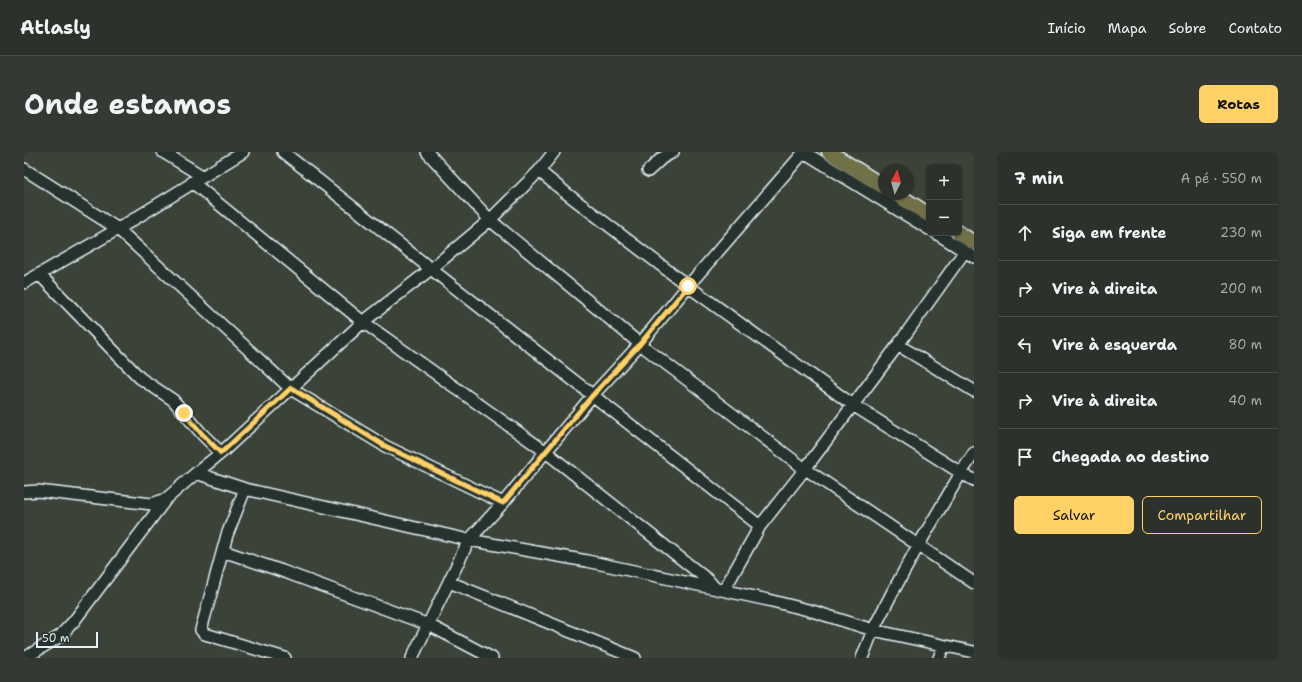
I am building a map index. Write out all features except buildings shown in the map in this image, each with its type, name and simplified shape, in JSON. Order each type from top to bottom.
[{"type":"main road","points":[[829,152],[878,183]]},
{"type":"main road","points":[[905,200],[926,213]]},
{"type":"main road","points":[[961,236],[971,250]]},
{"type":"street","points":[[163,152],[202,176]]},
{"type":"street","points":[[221,453],[202,434],[173,400],[140,378],[30,277],[118,228],[244,152]]},
{"type":"street","points":[[283,152],[431,270],[760,526]]},
{"type":"street","points":[[427,152],[490,220],[640,344],[805,469],[974,583]]},
{"type":"street","points":[[25,658],[60,636],[74,621],[166,499],[221,453],[363,322],[431,270],[490,220],[539,171],[554,152]]},
{"type":"street","points":[[648,171],[662,158],[673,152]]},
{"type":"street","points":[[412,658],[469,540],[503,503],[592,396],[640,344],[804,152],[926,227]]},
{"type":"street","points":[[24,169],[118,228],[291,388],[385,446],[503,503]]},
{"type":"street","points":[[539,171],[688,286],[853,405],[974,480]]},
{"type":"street","points":[[192,182],[363,322],[546,452],[719,589]]},
{"type":"street","points":[[719,589],[760,526],[971,250],[942,236]]},
{"type":"street","points":[[898,346],[974,391]]},
{"type":"street","points":[[862,658],[872,630],[918,546],[974,453]]},
{"type":"street","points":[[196,473],[245,489],[469,540],[587,561],[719,589],[812,611],[872,630],[974,652]]},
{"type":"street","points":[[245,489],[227,535],[201,630],[205,634],[285,658]]},
{"type":"street","points":[[24,492],[38,491],[147,504],[156,503],[166,499]]},
{"type":"street","points":[[223,551],[429,625],[492,658]]},
{"type":"street","points":[[449,582],[635,658]]},
{"type":"street","points":[[939,658],[944,646]]},
{"type":"route","points":[[184,413],[221,453],[291,388],[385,446],[503,503],[592,396],[640,344],[688,286]]}]
